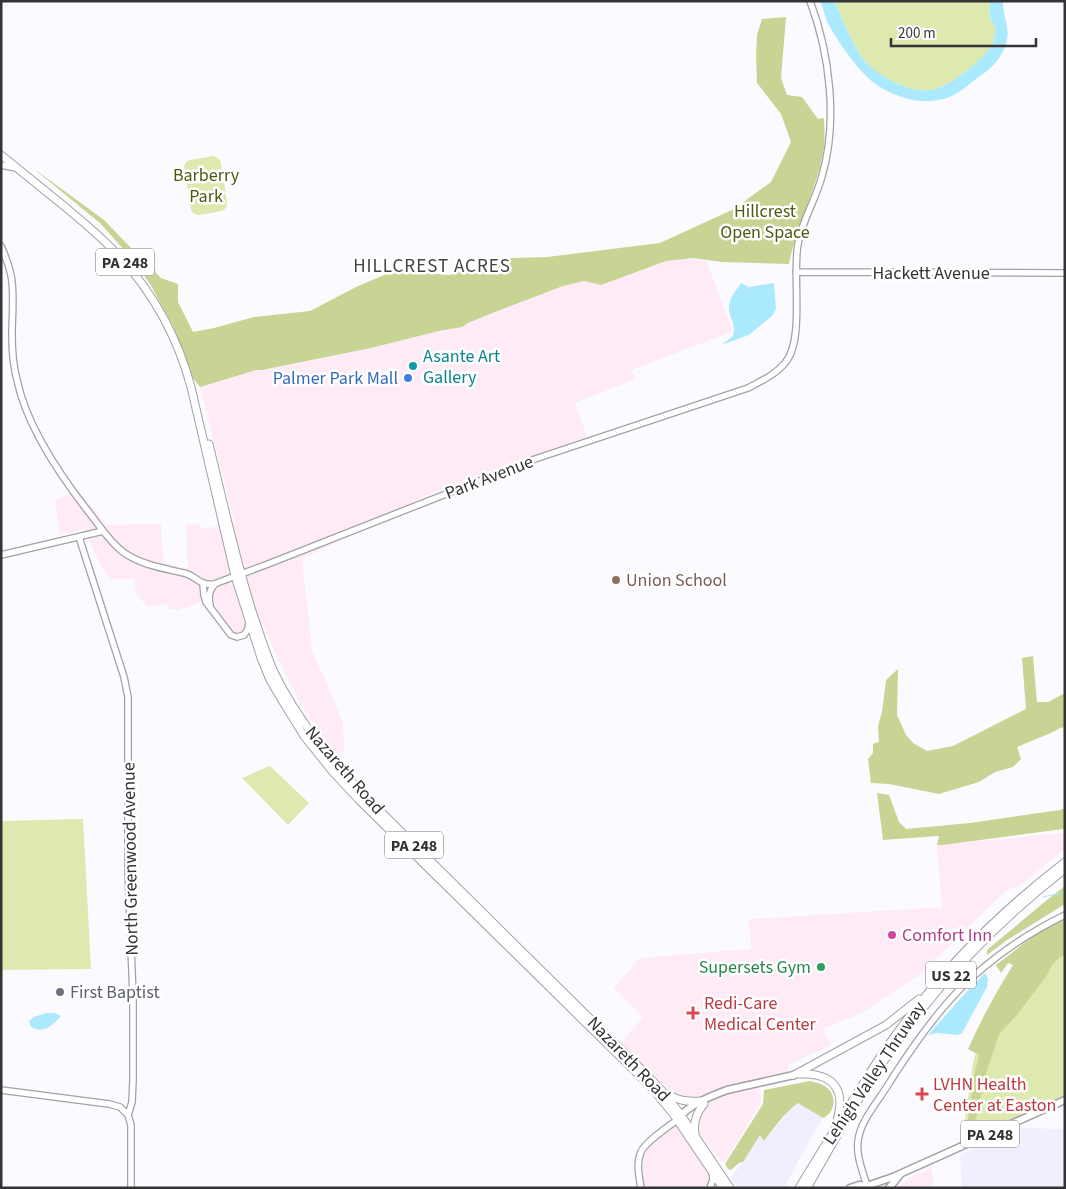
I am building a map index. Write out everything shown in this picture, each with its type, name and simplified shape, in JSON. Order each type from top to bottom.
[{"type":"highway","name":"Nazareth Road","points":[[1,155],[97,234],[119,256],[133,272],[168,326],[181,356],[191,387],[248,622],[263,664],[282,702],[304,736],[332,771],[379,820],[680,1117],[696,1137],[730,1188]]},
{"type":"highway","name":"Nazareth Road","points":[[238,575],[276,676],[306,726],[337,766],[384,816],[664,1093],[723,1188]]},
{"type":"highway","name":"Lehigh Valley Thruway","points":[[799,1188],[858,1090],[882,1054],[931,989],[992,924],[1025,894],[1065,862]]},
{"type":"highway","name":"Lehigh Valley Thruway","points":[[807,1188],[872,1078],[919,1013],[953,972],[989,934],[1028,898],[1065,868]]},
{"type":"highway","points":[[794,1075],[886,1025],[931,989]]},
{"type":"highway","points":[[794,1075],[819,1075],[828,1079],[833,1084],[840,1100],[836,1128]]},
{"type":"highway","points":[[664,1093],[683,1101],[703,1102],[695,1118],[694,1128],[696,1137]]},
{"type":"main road","name":"Park Avenue","points":[[203,584],[218,583],[535,459],[748,388],[771,376],[785,363],[794,346],[796,330],[796,272],[799,240],[822,176],[828,152],[830,133],[828,72],[821,35],[810,1]]},
{"type":"main road","points":[[1,165],[17,168]]},
{"type":"main road","points":[[1,246],[12,280],[12,347],[15,374],[21,397],[33,424],[55,464],[78,499],[115,545],[133,558],[146,564],[188,574],[203,584],[205,600],[231,635],[240,637],[245,634],[248,629],[248,622]]},
{"type":"main road","name":"Hackett Avenue","points":[[796,272],[1065,272]]},
{"type":"main road","points":[[1,555],[103,531]]},
{"type":"main road","name":"North Greenwood Avenue","points":[[79,537],[124,677],[128,697],[128,870],[133,995],[132,1102],[128,1115],[132,1132],[132,1188]]},
{"type":"main road","points":[[210,607],[210,593],[212,588],[218,583]]},
{"type":"main road","points":[[867,1187],[857,1150],[861,1129],[909,1052],[945,1005],[979,971],[1021,940],[1065,915]]},
{"type":"main road","points":[[641,1188],[638,1164],[642,1150],[645,1145],[680,1117],[721,1092],[794,1075]]},
{"type":"main road","points":[[1,1090],[109,1104],[120,1107],[128,1115]]},
{"type":"main road","name":"PA 248","points":[[850,1188],[859,1185],[867,1187],[901,1174],[1065,1100]]},
{"type":"main road","points":[[710,1188],[713,1179],[712,1172]]},
{"type":"main road","points":[[889,1188],[901,1174]]},
{"type":"shaded area","points":[[693,258],[706,260],[732,328],[731,332],[632,370],[635,379],[575,403],[587,437],[424,496],[302,559],[312,651],[343,722],[344,750],[337,760],[300,703],[263,624],[239,635],[232,633],[213,603],[201,602],[178,610],[170,609],[166,604],[148,607],[136,594],[134,579],[111,579],[100,565],[85,529],[60,535],[55,500],[79,491],[107,525],[161,524],[163,562],[185,569],[188,567],[186,525],[199,523],[200,529],[235,524],[200,387],[256,369],[262,370],[300,363],[462,327],[490,314],[563,286],[584,281],[601,285],[666,261]]},
{"type":"shaded area","points":[[1065,833],[1065,849],[1018,887],[1007,890],[918,976],[863,1012],[823,1029],[831,1045],[788,1065],[788,1071],[786,1072],[754,1080],[761,1093],[761,1103],[723,1163],[701,1137],[698,1127],[700,1117],[705,1109],[697,1097],[685,1098],[674,1095],[621,1043],[643,1017],[614,988],[640,958],[751,949],[749,919],[942,907],[937,845]]},
{"type":"shaded area","points":[[798,1103],[823,1118],[784,1188],[739,1188],[730,1178],[743,1162],[760,1135],[764,1141],[784,1117],[788,1109]]},
{"type":"shaded area","points":[[677,1120],[712,1172],[710,1188],[641,1188],[639,1174],[642,1150]]},
{"type":"shaded area","points":[[1019,1128],[1065,1129],[1065,1188],[962,1188],[960,1154]]},
{"type":"shaded area","points":[[932,1168],[933,1188],[897,1188],[910,1177]]},
{"type":"green space","points":[[834,1],[990,1],[990,15],[995,27],[995,35],[988,52],[953,80],[931,90],[913,89],[883,76],[867,63],[853,43]]},
{"type":"green space","name":"Hillcrest Open Space","points":[[786,17],[781,78],[787,95],[802,97],[818,119],[824,118],[825,136],[820,167],[796,236],[789,264],[722,262],[693,258],[666,261],[601,285],[584,281],[563,286],[490,314],[462,327],[371,348],[256,370],[200,387],[193,378],[172,324],[150,284],[132,259],[101,224],[33,168],[104,220],[161,278],[178,284],[178,302],[193,332],[254,317],[310,311],[358,286],[396,270],[449,275],[511,258],[547,257],[660,243],[734,209],[771,182],[791,142],[781,114],[757,83],[757,35],[762,19]]},
{"type":"green space","name":"Barberry Park","points":[[214,156],[221,163],[227,202],[226,208],[222,211],[199,215],[194,214],[191,210],[184,166],[190,160]]},
{"type":"green space","points":[[1033,656],[1037,702],[1048,702],[1065,693],[1065,727],[1017,747],[1021,759],[1013,767],[995,772],[979,782],[939,794],[889,784],[871,783],[868,759],[873,753],[873,744],[879,742],[878,726],[882,712],[886,680],[898,669],[897,715],[906,735],[913,743],[927,751],[953,746],[1026,709],[1022,658]]},
{"type":"green space","points":[[270,766],[309,803],[288,825],[242,778]]},
{"type":"green space","points":[[877,793],[889,795],[899,822],[906,829],[970,823],[1065,808],[1065,828],[943,845],[937,845],[939,836],[883,840]]},
{"type":"green space","points":[[83,819],[91,969],[1,970],[1,821]]},
{"type":"green space","points":[[1065,886],[1065,904],[1007,940],[987,955],[987,950]]},
{"type":"green space","points":[[1065,918],[1065,1100],[960,1147],[973,1063],[978,1045],[1036,934]]},
{"type":"green space","points":[[1065,918],[1065,955],[1053,963],[1047,975],[1017,1015],[999,1034],[985,1076],[974,1127],[967,1127],[979,1055],[968,1049],[989,1006],[1013,965],[1008,963],[1001,973],[996,965],[1036,934]]},
{"type":"green space","points":[[810,1081],[830,1090],[834,1103],[830,1112],[823,1118],[798,1103],[784,1116],[764,1141],[760,1135],[743,1162],[731,1170],[728,1169],[725,1164],[763,1104],[764,1090]]},
{"type":"water","points":[[820,1],[834,1],[854,43],[867,63],[883,76],[913,89],[931,90],[945,85],[961,75],[984,56],[991,46],[995,32],[995,27],[990,17],[990,1],[1003,1],[1008,34],[1002,52],[994,64],[958,92],[947,98],[933,101],[913,100],[893,94],[876,84],[863,73],[848,55],[831,29]]},
{"type":"water","points":[[741,283],[749,287],[774,283],[776,309],[772,316],[749,335],[721,345],[733,336],[734,327],[729,305]]},
{"type":"water","points":[[986,974],[988,979],[987,987],[962,1033],[958,1035],[937,1033],[928,1035],[969,989]]},
{"type":"water","points":[[46,1013],[54,1013],[61,1016],[48,1028],[40,1030],[31,1027],[29,1021]]},
{"type":"waterway","points":[[1043,897],[1065,891]]},
{"type":"place","name":"Asante Art Gallery","points":[[413,366]]},
{"type":"place","name":"Palmer Park Mall","points":[[408,378]]},
{"type":"place","name":"Union School","points":[[616,580]]},
{"type":"place","name":"Comfort Inn","points":[[892,935]]},
{"type":"place","name":"Supersets Gym","points":[[821,967]]},
{"type":"place","name":"First Baptist","points":[[60,992]]},
{"type":"place","name":"Redi-Care Medical Center","points":[[693,1013]]},
{"type":"place","name":"LVHN Health Center at Easton","points":[[922,1094]]},
{"type":"district","name":"HILLCREST ACRES","points":[[432,265]]}]
